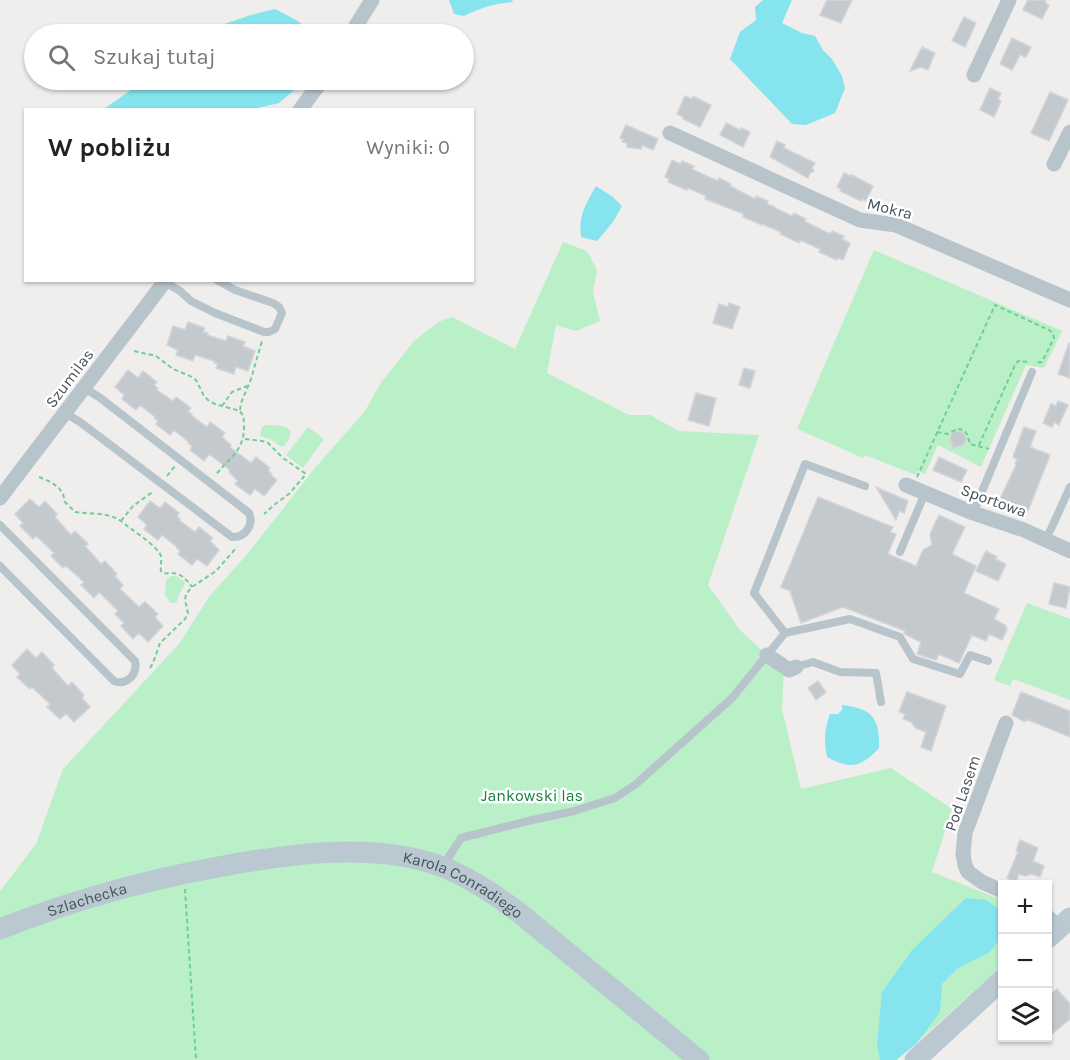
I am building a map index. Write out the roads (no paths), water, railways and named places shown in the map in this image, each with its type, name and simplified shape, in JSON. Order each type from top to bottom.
[{"type":"street","points":[[357,24],[372,0]]},
{"type":"street","points":[[974,75],[1009,0]]},
{"type":"street","points":[[301,108],[315,90]]},
{"type":"street","points":[[1054,164],[1070,132]]},
{"type":"street","name":"Mokra","points":[[670,133],[860,220],[896,225],[1070,300]]},
{"type":"street","name":"Szumilas","points":[[0,498],[165,282]]},
{"type":"street","name":"Sportowa","points":[[914,489],[1045,539],[1070,551]]},
{"type":"street","points":[[767,655],[789,670],[796,667]]},
{"type":"street","name":"Pod Lasem","points":[[998,889],[982,882],[969,872],[963,854],[965,833],[1006,723]]},
{"type":"street","name":"Karola Conradiego","points":[[179,874],[248,861],[323,852],[352,852],[401,857],[442,867],[467,878],[517,911],[699,1060]]},
{"type":"street","name":"Szlachecka","points":[[0,930],[95,895],[179,874]]},
{"type":"street","points":[[915,1060],[998,984]]},
{"type":"lane","points":[[167,282],[191,301],[215,313],[264,332],[275,329],[282,313],[279,307],[221,282]]},
{"type":"lane","points":[[973,513],[1032,372]]},
{"type":"lane","points":[[65,413],[232,537],[242,536],[250,526],[252,520],[249,513],[99,397],[84,388]]},
{"type":"lane","points":[[785,633],[754,593],[805,464],[865,486]]},
{"type":"lane","points":[[1045,539],[1070,487]]},
{"type":"lane","points":[[900,552],[914,489]]},
{"type":"lane","points":[[0,525],[135,661],[137,666],[135,674],[127,681],[120,683],[114,681],[0,566]]},
{"type":"lane","points":[[442,867],[461,838],[574,811],[615,798],[636,784],[732,698],[785,633],[849,619],[900,637],[914,659],[960,674],[970,655],[988,661]]},
{"type":"lane","points":[[796,667],[813,662],[840,672],[876,673],[881,702]]},
{"type":"water","points":[[449,0],[512,0],[513,2],[488,6],[464,16],[454,14]]},
{"type":"water","points":[[763,0],[792,0],[782,23],[802,33],[815,36],[823,50],[832,59],[842,76],[845,88],[835,113],[806,125],[792,124],[730,59],[740,32],[756,20],[755,7]]},
{"type":"water","points":[[275,9],[301,24],[224,24]]},
{"type":"water","points":[[131,90],[294,90],[279,103],[258,108],[105,108]]},
{"type":"water","points":[[596,186],[622,206],[613,222],[597,241],[581,237],[580,229],[584,210]]},
{"type":"water","points":[[842,705],[867,712],[876,722],[879,748],[861,763],[842,764],[827,757],[825,735],[828,720],[830,714],[838,714],[842,710]]},
{"type":"water","points":[[966,898],[986,900],[998,908],[998,941],[990,952],[958,968],[942,984],[940,1012],[917,1043],[896,1060],[880,1060],[877,1045],[882,992],[912,950]]},
{"type":"park label","name":"Jankowski las","points":[[532,795]]}]
